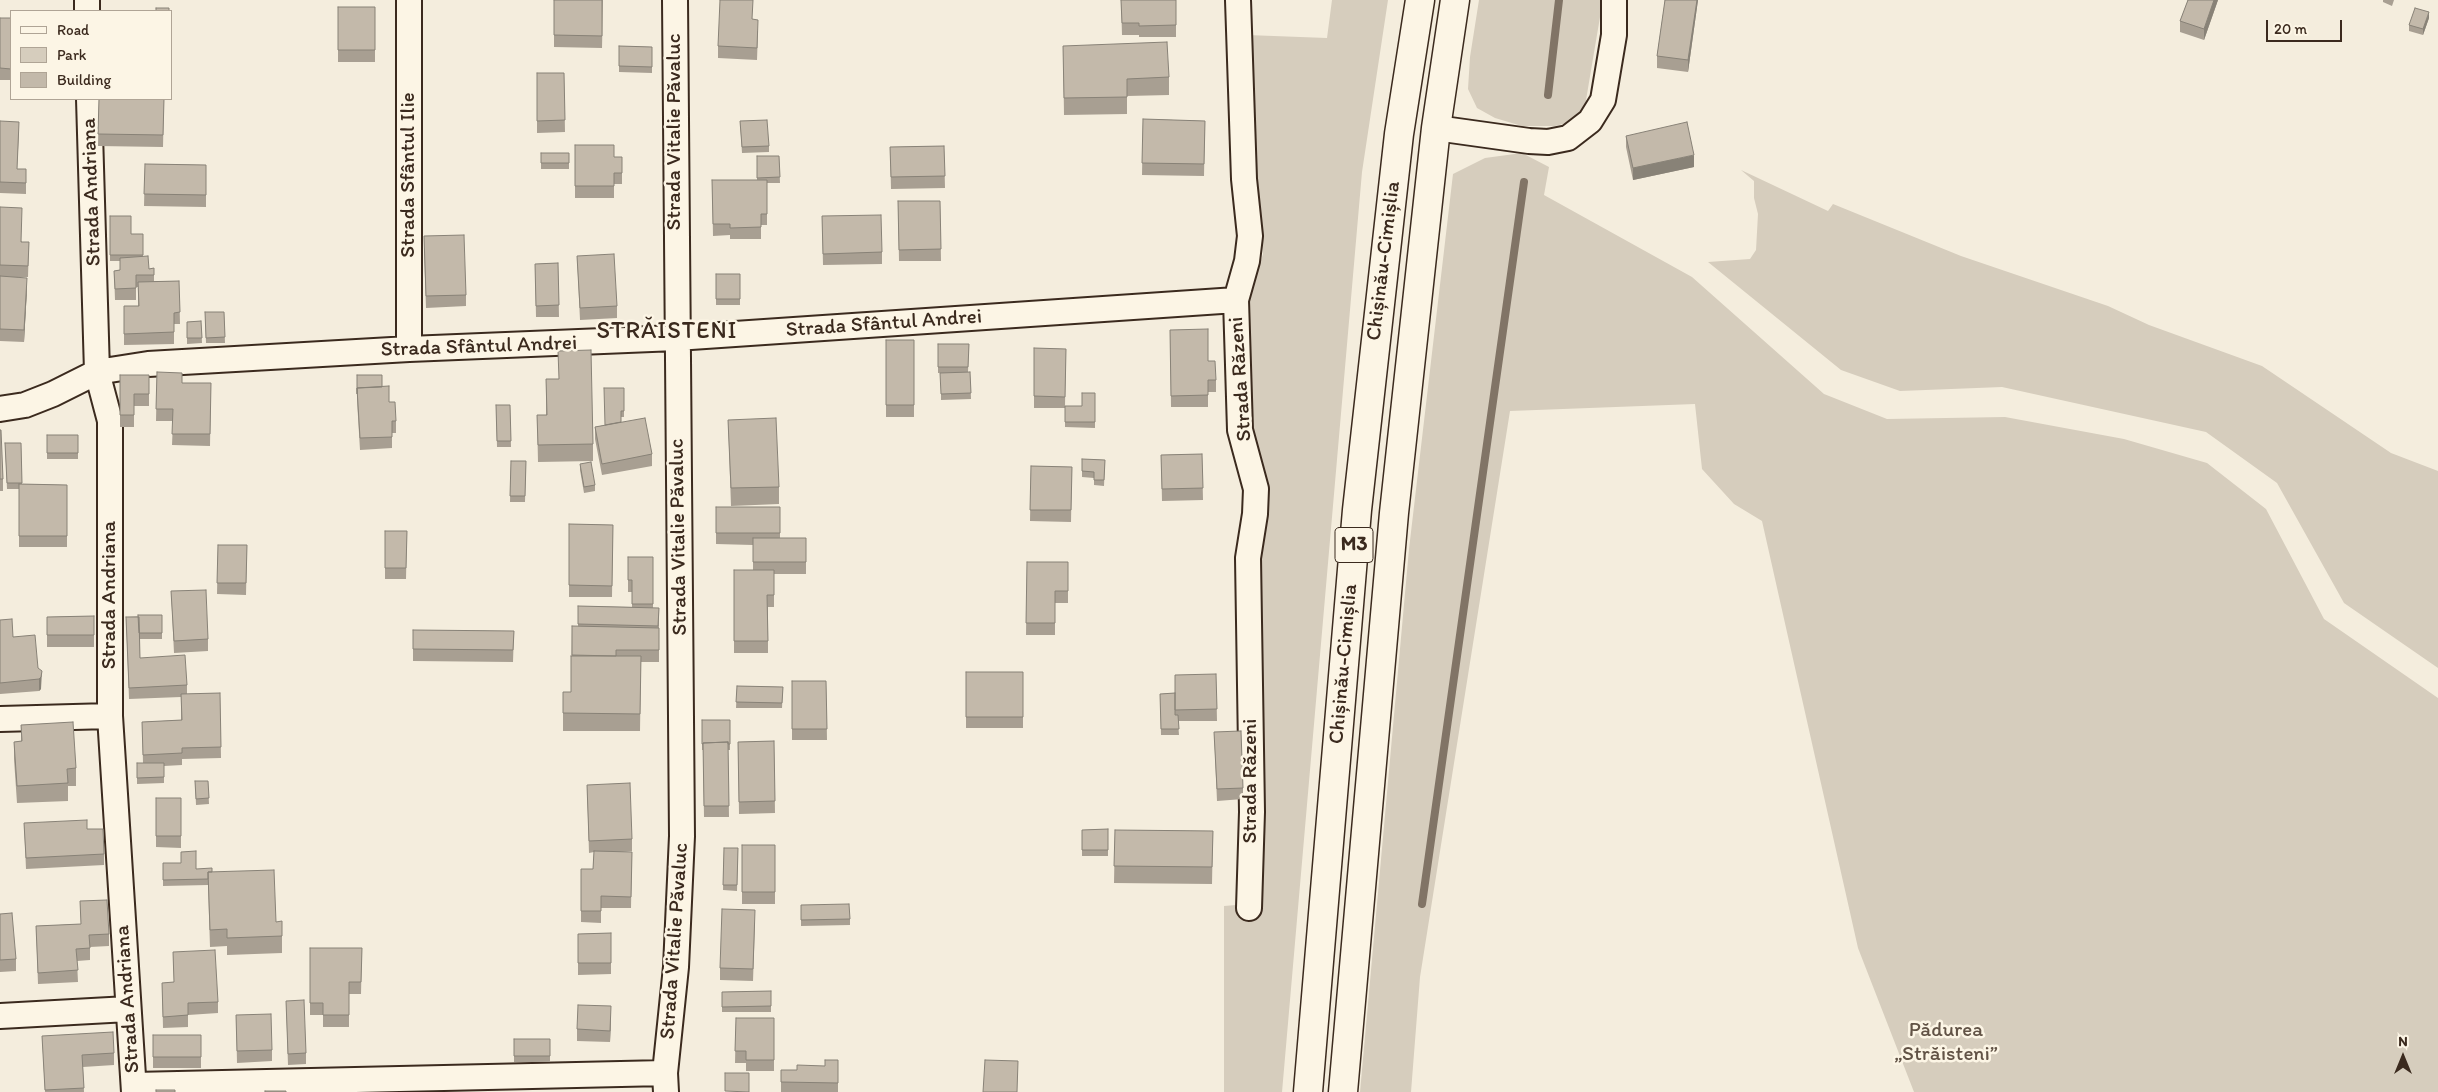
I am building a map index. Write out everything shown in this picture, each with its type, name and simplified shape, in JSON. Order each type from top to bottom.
[{"type":"highway","name":"Chișinău-Cimișlia","points":[[1308,1092],[1357,510],[1398,144],[1420,0]]},
{"type":"highway","name":"Chișinău-Cimișlia","points":[[1342,1092],[1394,513],[1436,128],[1454,0]]},
{"type":"street","name":"Strada Sfântul Ilie","points":[[409,0],[409,349]]},
{"type":"street","name":"Strada Vitalie Păvaluc","points":[[134,1089],[665,1082],[676,967],[682,836],[676,338],[675,0]]},
{"type":"street","name":"Strada Răzeni","points":[[1238,0],[1244,179],[1250,236],[1247,261],[1236,300],[1240,430],[1256,489],[1255,514],[1248,558],[1252,812],[1249,908]]},
{"type":"street","points":[[1436,128],[1529,141],[1548,142],[1568,138],[1590,121],[1602,100],[1614,35],[1614,0]]},
{"type":"street","name":"Strada Andriana","points":[[89,100],[96,372],[110,421],[110,716],[134,1089]]},
{"type":"street","name":"Strada Sfântul Andrei","points":[[0,409],[25,405],[53,394],[96,372],[148,364],[409,349],[676,338],[1236,300]]},
{"type":"street","points":[[0,719],[110,716]]},
{"type":"street","points":[[0,1016],[128,1009]]},
{"type":"green space","points":[[1332,0],[1388,0],[1362,172],[1282,1092],[1224,1092],[1224,906],[1260,903],[1263,727],[1247,426],[1247,303],[1263,254],[1255,174],[1247,35],[1327,38]]},
{"type":"green space","points":[[1479,0],[1600,0],[1600,17],[1584,112],[1575,121],[1555,126],[1522,126],[1495,118],[1477,108],[1468,89],[1470,57]]},
{"type":"green space","name":"Pădurea „Străisteni”","points":[[1522,153],[1549,167],[1544,195],[1692,277],[1824,394],[1887,419],[2005,417],[2124,439],[2207,463],[2266,509],[2324,619],[2438,698],[2438,1092],[1914,1092],[1858,948],[1762,521],[1734,504],[1702,469],[1695,404],[1510,411],[1420,977],[1411,1092],[1360,1092],[1409,549],[1453,174],[1485,158]]},
{"type":"green space","points":[[1741,170],[1828,211],[1833,204],[1961,256],[2108,306],[2149,325],[2262,366],[2391,453],[2438,471],[2438,668],[2344,603],[2277,483],[2206,432],[2002,387],[1900,391],[1841,370],[1708,262],[1750,259],[1756,250],[1758,214],[1754,198],[1754,181]]},
{"type":"building","points":[[554,0],[602,0],[602,36],[554,35]]},
{"type":"building","points":[[720,0],[753,0],[752,19],[758,20],[757,48],[718,46]]},
{"type":"building","points":[[1121,0],[1176,0],[1176,25],[1139,26],[1139,23],[1122,23]]},
{"type":"building","points":[[1665,0],[1697,0],[1688,60],[1657,56]]},
{"type":"building","points":[[2188,0],[2214,0],[2204,29],[2180,21]]},
{"type":"building","points":[[338,7],[375,7],[375,50],[338,50]]},
{"type":"building","points":[[156,8],[169,8],[169,10],[156,10]]},
{"type":"building","points":[[2415,8],[2429,12],[2423,29],[2409,25]]},
{"type":"building","points":[[0,18],[10,18],[10,69],[0,68]]},
{"type":"building","points":[[1167,42],[1169,77],[1127,79],[1127,97],[1064,98],[1063,46]]},
{"type":"building","points":[[619,46],[652,47],[652,67],[619,66]]},
{"type":"building","points":[[537,73],[564,73],[565,120],[537,121]]},
{"type":"building","points":[[99,100],[164,100],[163,135],[98,134]]},
{"type":"building","points":[[1143,119],[1205,121],[1204,164],[1142,163]]},
{"type":"building","points":[[767,120],[769,146],[742,147],[740,121]]},
{"type":"building","points":[[0,121],[19,122],[17,169],[26,169],[26,183],[0,182]]},
{"type":"building","points":[[1687,122],[1694,155],[1633,168],[1626,136]]},
{"type":"building","points":[[575,145],[614,145],[614,157],[622,157],[622,173],[614,173],[614,186],[575,186]]},
{"type":"building","points":[[944,146],[945,176],[891,177],[890,147]]},
{"type":"building","points":[[541,153],[569,153],[569,163],[541,163]]},
{"type":"building","points":[[757,156],[779,156],[780,177],[757,178]]},
{"type":"building","points":[[145,164],[206,165],[206,195],[144,194]]},
{"type":"building","points":[[712,180],[767,180],[767,214],[761,214],[761,227],[730,228],[730,224],[713,224]]},
{"type":"building","points":[[898,201],[940,201],[941,249],[899,250]]},
{"type":"building","points":[[0,207],[22,208],[21,242],[29,242],[28,266],[0,265]]},
{"type":"building","points":[[881,215],[882,252],[823,254],[822,216]]},
{"type":"building","points":[[110,216],[131,216],[131,234],[143,234],[143,255],[110,255]]},
{"type":"building","points":[[464,235],[466,295],[426,296],[424,236]]},
{"type":"building","points":[[614,254],[617,306],[580,308],[577,256]]},
{"type":"building","points":[[148,256],[149,269],[154,268],[154,275],[136,275],[136,288],[115,289],[114,271],[120,270],[120,258]]},
{"type":"building","points":[[558,263],[559,305],[536,306],[535,264]]},
{"type":"building","points":[[716,274],[740,274],[740,299],[716,299]]},
{"type":"building","points":[[0,276],[27,278],[24,330],[0,329]]},
{"type":"building","points":[[179,281],[180,312],[174,313],[174,332],[124,334],[124,306],[139,306],[138,282]]},
{"type":"building","points":[[205,312],[224,312],[225,337],[206,338]]},
{"type":"building","points":[[201,321],[202,338],[187,338],[187,322]]},
{"type":"building","points":[[1208,329],[1208,361],[1215,361],[1216,380],[1208,380],[1208,395],[1171,396],[1170,330]]},
{"type":"building","points":[[886,340],[914,340],[914,405],[886,405]]},
{"type":"building","points":[[938,344],[969,344],[968,367],[938,367]]},
{"type":"building","points":[[1034,348],[1066,349],[1065,397],[1034,396]]},
{"type":"building","points":[[591,350],[593,444],[538,445],[537,415],[547,415],[546,379],[559,379],[558,351]]},
{"type":"building","points":[[157,372],[182,373],[182,383],[211,383],[210,434],[172,434],[173,409],[156,409]]},
{"type":"building","points":[[970,372],[971,393],[941,394],[940,373]]},
{"type":"building","points":[[120,375],[149,375],[149,394],[134,394],[134,415],[120,415]]},
{"type":"building","points":[[357,375],[382,375],[382,387],[357,388]]},
{"type":"building","points":[[389,386],[389,402],[395,402],[396,421],[392,421],[392,437],[360,438],[357,388]]},
{"type":"building","points":[[604,388],[624,388],[624,411],[621,411],[621,422],[605,425]]},
{"type":"building","points":[[1082,393],[1095,393],[1095,422],[1065,422],[1065,406],[1082,406]]},
{"type":"building","points":[[496,405],[510,405],[511,441],[497,441]]},
{"type":"building","points":[[645,418],[652,454],[602,464],[595,427]]},
{"type":"building","points":[[776,418],[779,487],[731,488],[728,420]]},
{"type":"building","points":[[1,430],[3,479],[0,479]]},
{"type":"building","points":[[47,435],[78,435],[78,453],[47,453]]},
{"type":"building","points":[[5,443],[21,443],[22,483],[7,483]]},
{"type":"building","points":[[1202,454],[1203,488],[1162,489],[1161,455]]},
{"type":"building","points":[[1082,459],[1105,460],[1104,480],[1094,480],[1094,472],[1082,471]]},
{"type":"building","points":[[511,461],[526,461],[525,496],[510,496]]},
{"type":"building","points":[[591,462],[595,485],[584,487],[580,464]]},
{"type":"building","points":[[1031,466],[1072,467],[1071,510],[1030,510]]},
{"type":"building","points":[[19,484],[67,485],[67,536],[19,536]]},
{"type":"building","points":[[716,507],[780,507],[780,533],[716,533]]},
{"type":"building","points":[[569,524],[613,525],[612,586],[569,585]]},
{"type":"building","points":[[385,531],[407,531],[406,568],[385,568]]},
{"type":"building","points":[[753,538],[806,538],[806,562],[753,562]]},
{"type":"building","points":[[218,545],[247,545],[246,583],[217,583]]},
{"type":"building","points":[[628,557],[653,557],[653,604],[632,604],[632,580],[628,580]]},
{"type":"building","points":[[1027,562],[1068,562],[1068,591],[1055,591],[1055,623],[1026,623]]},
{"type":"building","points":[[734,570],[774,570],[774,595],[767,595],[768,641],[734,641]]},
{"type":"building","points":[[206,590],[208,639],[174,641],[171,591]]},
{"type":"building","points":[[578,606],[659,608],[658,626],[578,624]]},
{"type":"building","points":[[138,615],[162,615],[162,633],[139,633]]},
{"type":"building","points":[[94,616],[94,635],[47,635],[47,617]]},
{"type":"building","points":[[126,617],[139,617],[140,658],[185,655],[187,685],[129,688]]},
{"type":"building","points":[[12,619],[13,637],[35,635],[38,668],[42,671],[39,679],[0,683],[0,620]]},
{"type":"building","points":[[572,626],[659,628],[659,650],[616,650],[616,656],[572,655]]},
{"type":"building","points":[[413,630],[514,631],[513,650],[413,649]]},
{"type":"building","points":[[571,656],[641,656],[640,714],[563,713],[563,692],[571,692]]},
{"type":"building","points":[[966,672],[1023,672],[1023,717],[966,717]]},
{"type":"building","points":[[1216,674],[1217,709],[1175,710],[1175,675]]},
{"type":"building","points":[[792,681],[826,681],[827,729],[792,729]]},
{"type":"building","points":[[737,686],[783,687],[782,703],[736,702]]},
{"type":"building","points":[[220,693],[221,747],[182,748],[182,753],[143,755],[142,722],[182,720],[181,694]]},
{"type":"building","points":[[1175,693],[1175,715],[1178,715],[1179,729],[1161,729],[1160,694]]},
{"type":"building","points":[[702,720],[730,720],[730,744],[728,742],[702,744]]},
{"type":"building","points":[[73,722],[76,768],[67,769],[68,783],[17,786],[14,742],[22,741],[21,725]]},
{"type":"building","points":[[1241,731],[1243,788],[1217,789],[1214,732]]},
{"type":"building","points":[[774,741],[775,801],[739,802],[738,742]]},
{"type":"building","points":[[728,742],[729,806],[704,806],[703,743]]},
{"type":"building","points":[[137,763],[164,763],[164,777],[137,778]]},
{"type":"building","points":[[195,781],[208,781],[209,798],[196,799]]},
{"type":"building","points":[[630,783],[632,839],[589,841],[587,785]]},
{"type":"building","points":[[156,798],[181,798],[181,836],[156,836]]},
{"type":"building","points":[[87,820],[87,829],[103,829],[104,854],[26,858],[24,823]]},
{"type":"building","points":[[1108,829],[1108,850],[1082,850],[1082,830]]},
{"type":"building","points":[[1115,830],[1213,831],[1212,867],[1114,866]]},
{"type":"building","points":[[742,845],[775,845],[775,892],[742,892]]},
{"type":"building","points":[[724,848],[738,848],[737,885],[723,885]]},
{"type":"building","points":[[196,851],[196,869],[212,868],[212,872],[208,872],[208,879],[163,880],[163,863],[181,863],[181,852]]},
{"type":"building","points":[[594,851],[632,852],[631,897],[601,896],[601,911],[581,911],[581,869],[593,869]]},
{"type":"building","points":[[274,870],[276,922],[282,921],[282,936],[227,938],[227,929],[210,930],[208,872]]},
{"type":"building","points":[[107,900],[109,934],[89,935],[90,948],[76,949],[78,970],[38,973],[36,926],[81,924],[80,901]]},
{"type":"building","points":[[849,904],[850,919],[801,920],[801,905]]},
{"type":"building","points":[[722,909],[755,910],[753,969],[720,968]]},
{"type":"building","points":[[12,913],[16,959],[0,960],[0,914]]},
{"type":"building","points":[[611,933],[611,963],[578,963],[578,934]]},
{"type":"building","points":[[310,948],[362,948],[361,982],[349,982],[349,1015],[323,1015],[323,1003],[310,1003]]},
{"type":"building","points":[[215,950],[218,1002],[188,1003],[188,1015],[163,1017],[162,983],[174,982],[173,952]]},
{"type":"building","points":[[771,991],[771,1006],[722,1007],[722,992]]},
{"type":"building","points":[[304,1000],[306,1053],[288,1054],[286,1001]]},
{"type":"building","points":[[578,1005],[611,1006],[610,1031],[577,1029]]},
{"type":"building","points":[[271,1014],[272,1050],[237,1051],[236,1015]]},
{"type":"building","points":[[736,1018],[774,1018],[774,1060],[746,1060],[746,1051],[735,1051]]},
{"type":"building","points":[[113,1032],[114,1053],[82,1055],[84,1088],[45,1090],[42,1036]]},
{"type":"building","points":[[153,1035],[201,1035],[201,1057],[153,1057]]},
{"type":"building","points":[[514,1039],[550,1039],[550,1056],[514,1056]]},
{"type":"building","points":[[825,1060],[838,1060],[838,1083],[781,1082],[781,1070],[797,1070],[797,1065],[825,1066]]},
{"type":"building","points":[[985,1060],[1018,1061],[1017,1092],[983,1092]]},
{"type":"building","points":[[725,1073],[749,1073],[749,1092],[725,1091]]},
{"type":"building","points":[[156,1090],[175,1090],[175,1092],[156,1092]]},
{"type":"building","points":[[286,1091],[286,1092],[265,1092]]},
{"type":"waterway","points":[[1548,95],[1559,0]]},
{"type":"waterway","points":[[1422,904],[1524,182]]},
{"type":"district","name":"STRĂISTENI","points":[[667,332]]}]
